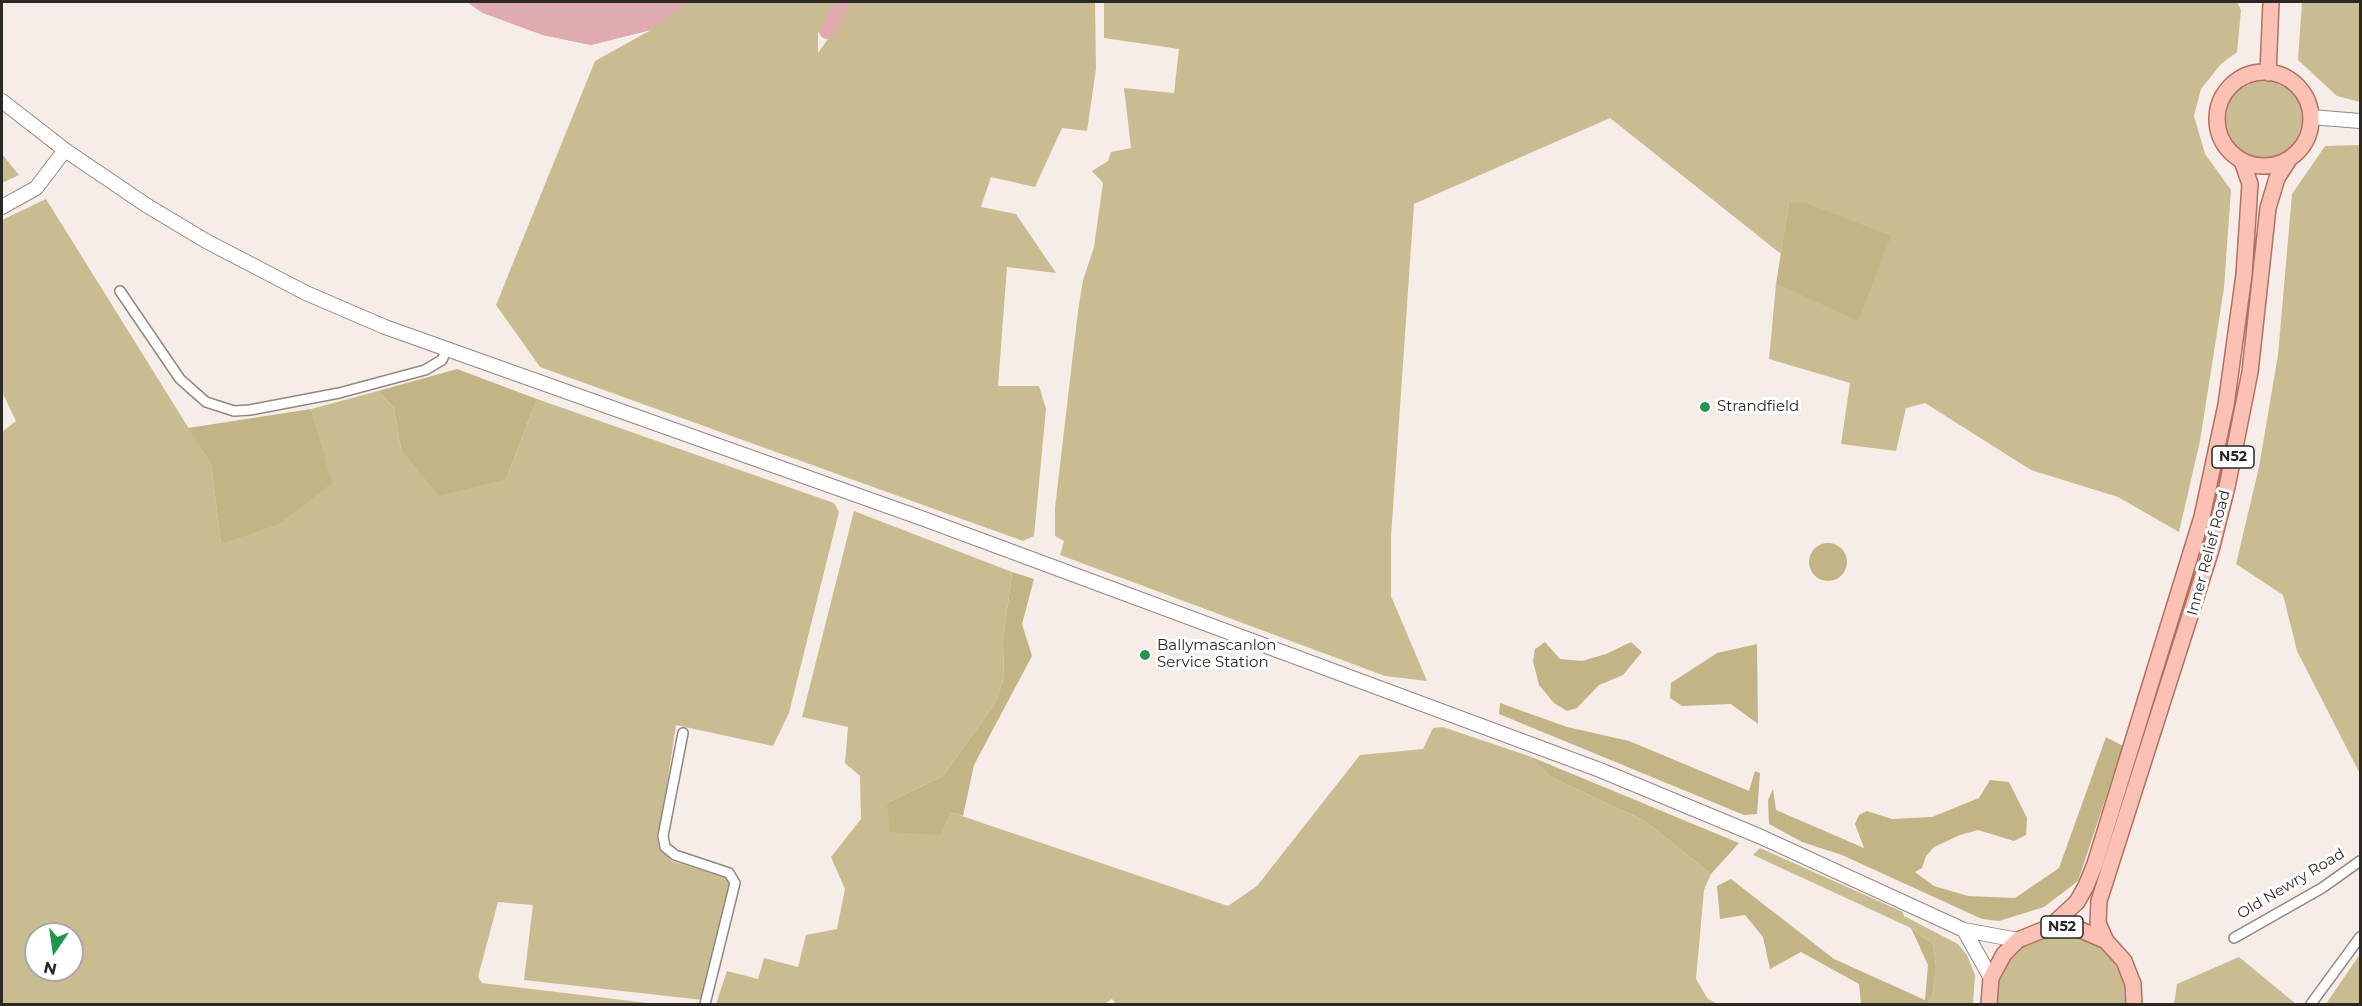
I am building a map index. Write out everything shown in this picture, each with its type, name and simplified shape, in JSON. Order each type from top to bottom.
[{"type":"main road","points":[[2271,2],[2268,73],[2278,75],[2296,85],[2306,99],[2311,117],[2361,121]]},
{"type":"main road","name":"N52","points":[[2242,160],[2230,151],[2221,139],[2217,122],[2219,106],[2226,92],[2235,82],[2249,75],[2268,73]]},
{"type":"main road","points":[[2,101],[65,150],[146,205],[306,293],[446,351],[924,519],[1600,770],[1759,836],[1964,930],[2019,940]]},
{"type":"main road","name":"N52","points":[[2290,158],[2307,138],[2311,117]]},
{"type":"main road","points":[[2,207],[36,188],[65,150]]},
{"type":"main road","points":[[2242,160],[2264,166],[2290,158]]},
{"type":"main road","name":"Inner Relief Road","points":[[2106,941],[2098,923],[2099,901],[2214,540],[2250,372],[2268,208],[2277,178],[2290,158]]},
{"type":"main road","name":"Inner Relief Road","points":[[2050,927],[2077,902],[2095,864],[2202,517],[2226,405],[2244,275],[2250,184],[2242,160]]},
{"type":"main road","name":"N52","points":[[1989,1004],[1991,978],[2004,954],[2019,940],[2050,927],[2074,927],[2106,941],[2124,961],[2133,984],[2134,1005]]},
{"type":"main road","points":[[1964,930],[1991,978]]},
{"type":"street","points":[[120,291],[180,378],[206,402],[234,411],[339,393],[425,370],[442,360],[446,351]]},
{"type":"street","points":[[684,733],[663,836],[665,848],[675,855],[729,873],[735,883],[705,1005]]},
{"type":"street","name":"Old Newry Road","points":[[2236,937],[2322,888],[2361,861]]},
{"type":"street","points":[[2311,1005],[2361,937]]},
{"type":"shaded area","points":[[467,2],[835,2],[835,7],[818,33],[818,53],[845,15],[845,2],[1095,2],[1096,69],[1087,131],[1062,128],[1035,187],[991,177],[981,207],[1016,214],[1056,273],[1007,267],[998,386],[1039,386],[1046,409],[1034,536],[1023,541],[540,367],[496,305],[595,61],[651,30],[591,45],[543,35],[483,13]]},
{"type":"shaded area","points":[[467,2],[688,2],[654,29],[591,45],[543,35],[483,13]]},
{"type":"shaded area","points":[[1104,2],[2237,2],[2241,10],[2237,52],[2221,64],[2201,89],[2194,116],[2205,154],[2231,190],[2224,288],[2200,441],[2179,532],[2118,497],[2031,470],[1925,403],[1906,408],[1896,451],[1841,444],[1850,383],[1769,359],[1776,284],[1858,320],[1789,203],[1781,254],[1610,118],[1414,204],[1391,537],[1391,596],[1427,681],[1385,676],[1060,555],[1064,541],[1055,536],[1055,508],[1078,311],[1083,280],[1094,247],[1103,183],[1092,171],[1108,161],[1111,152],[1131,148],[1124,88],[1174,93],[1179,49],[1104,38]]},
{"type":"shaded area","points":[[2302,2],[2360,2],[2360,102],[2337,96],[2298,60]]},
{"type":"shaded area","points":[[2264,79],[2279,82],[2292,91],[2301,104],[2304,119],[2301,134],[2292,147],[2279,156],[2264,159],[2249,156],[2236,147],[2227,134],[2224,119],[2227,104],[2236,91],[2249,82]]},
{"type":"shaded area","points":[[2360,145],[2360,774],[2297,651],[2283,595],[2236,564],[2259,467],[2278,355],[2292,194],[2325,146]]},
{"type":"shaded area","points":[[2,154],[19,175],[2,183]]},
{"type":"shaded area","points":[[46,199],[211,464],[221,544],[331,483],[311,409],[378,391],[394,408],[401,449],[506,479],[537,399],[834,503],[839,512],[789,713],[773,746],[676,725],[658,844],[672,861],[726,878],[730,883],[703,1000],[524,980],[533,905],[498,902],[478,977],[482,983],[656,1004],[2,1004],[2,432],[16,421],[2,392],[2,220]]},
{"type":"shaded area","points":[[1804,202],[1891,236],[1858,321],[1776,284],[1789,203]]},
{"type":"shaded area","points":[[457,369],[537,399],[506,479],[439,496],[401,449],[394,408],[378,391]]},
{"type":"shaded area","points":[[311,409],[332,483],[279,524],[221,544],[211,464],[188,428]]},
{"type":"shaded area","points":[[854,511],[1012,572],[1003,642],[1004,677],[996,702],[943,776],[887,803],[950,812],[1228,906],[1257,886],[1360,755],[1423,749],[1433,728],[1443,727],[1529,756],[1551,777],[1645,821],[1711,874],[1704,890],[1696,979],[1708,999],[1718,1004],[1116,1004],[1112,999],[1104,1004],[716,1004],[727,971],[758,979],[764,958],[798,967],[806,935],[837,929],[845,889],[831,857],[861,819],[860,776],[845,763],[848,727],[802,717]]},
{"type":"shaded area","points":[[1828,543],[1835,544],[1841,549],[1846,555],[1846,569],[1841,575],[1835,580],[1828,581],[1821,580],[1815,575],[1810,569],[1809,562],[1810,555],[1815,549],[1821,544]]},
{"type":"shaded area","points":[[1012,572],[1034,579],[1022,624],[1032,656],[974,765],[963,816],[950,812],[941,835],[890,832],[887,803],[943,776],[996,702],[1004,677],[1003,642]]},
{"type":"shaded area","points":[[1545,642],[1560,659],[1582,661],[1606,654],[1631,642],[1642,652],[1623,675],[1599,685],[1577,708],[1567,711],[1554,703],[1539,685],[1533,661],[1535,649]]},
{"type":"shaded area","points":[[1757,644],[1758,724],[1731,704],[1682,706],[1670,698],[1671,683],[1717,653]]},
{"type":"shaded area","points":[[1500,703],[1567,727],[1629,741],[1749,791],[1755,771],[1760,773],[1757,814],[1744,815],[1499,714]]},
{"type":"shaded area","points":[[2106,737],[2123,746],[2078,881],[2044,907],[1999,921],[1982,919],[1842,855],[1802,842],[1769,824],[1768,800],[1773,789],[1776,810],[1864,848],[1855,824],[1859,815],[1867,811],[1892,819],[1932,817],[1979,798],[1990,780],[2009,782],[2027,818],[2026,835],[2014,841],[1978,830],[1960,835],[1934,847],[1926,856],[1922,868],[1915,872],[1934,886],[1968,896],[2015,898],[2059,868]]},
{"type":"shaded area","points":[[1529,756],[1739,843],[1711,874],[1645,821],[1551,777]]},
{"type":"shaded area","points":[[1760,848],[1903,912],[1904,916],[1958,944],[1967,955],[1975,975],[1973,1004],[1927,1004],[1932,997],[1936,966],[1933,944],[1911,928],[1753,855]]},
{"type":"shaded area","points":[[1731,879],[1834,959],[1925,1000],[1928,965],[1911,928],[1933,944],[1936,966],[1932,997],[1927,1004],[1861,1004],[1859,984],[1801,952],[1770,969],[1763,937],[1745,915],[1720,919],[1717,886]]},
{"type":"shaded area","points":[[2056,933],[2075,935],[2092,942],[2107,953],[2118,968],[2124,985],[2125,1004],[1996,1004],[1999,975],[2008,959],[2021,946],[2038,937]]},
{"type":"shaded area","points":[[2360,954],[2360,1004],[2326,1004]]},
{"type":"shaded area","points":[[2239,957],[2296,1004],[2174,1004],[2177,984]]},
{"type":"waterway","points":[[827,31],[842,2]]},
{"type":"place","name":"Strandfield","points":[[1705,407]]},
{"type":"place","name":"Ballymascanlon Service Station","points":[[1145,655]]}]
